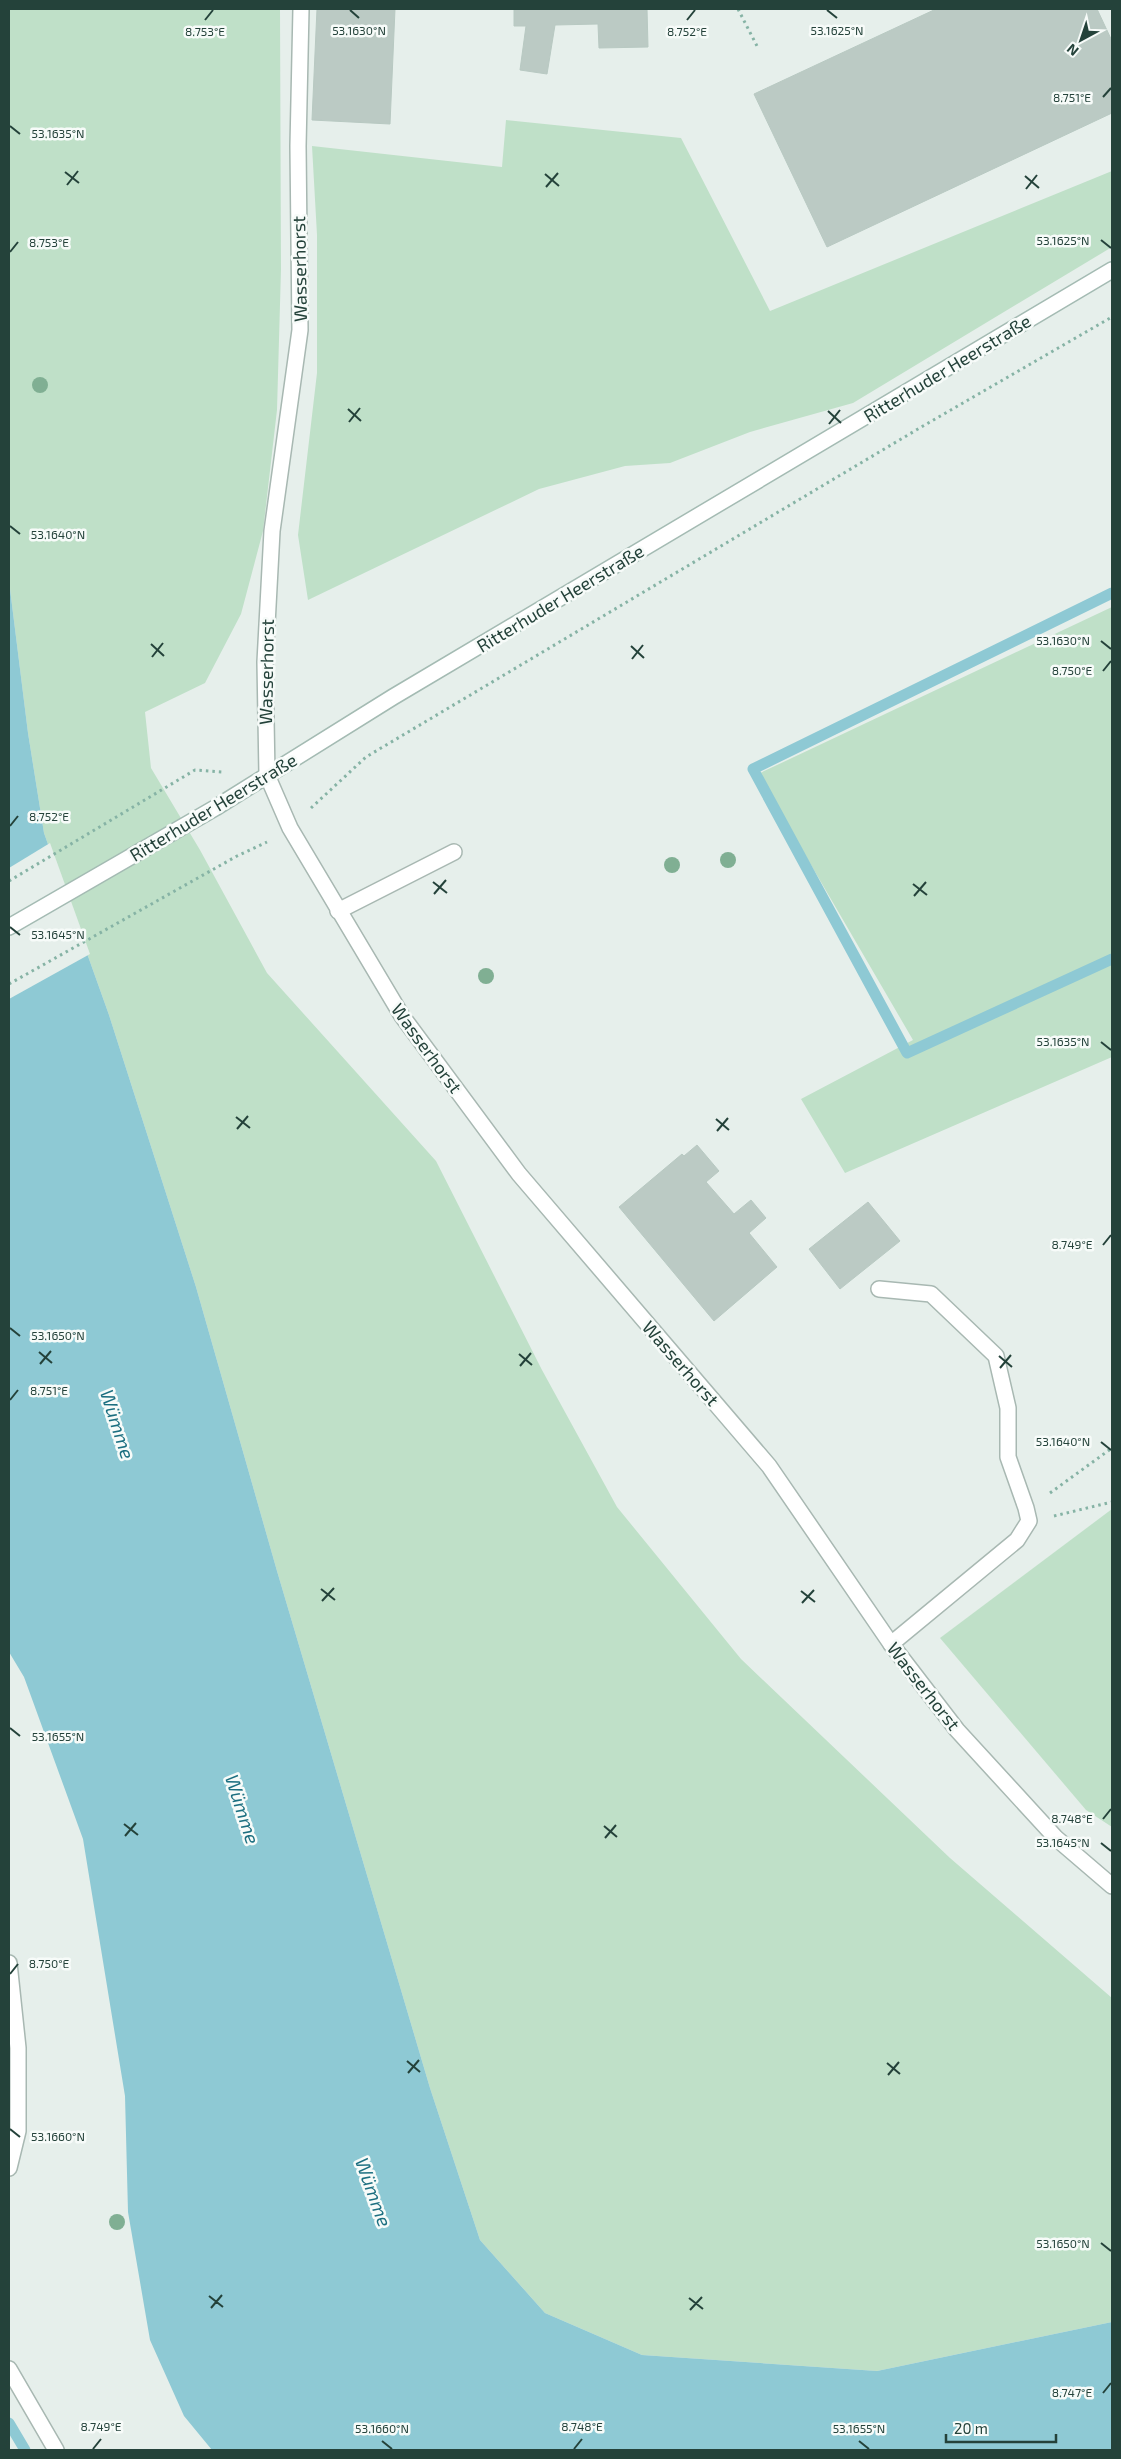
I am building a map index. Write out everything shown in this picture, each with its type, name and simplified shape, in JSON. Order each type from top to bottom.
[{"type":"street","name":"Wasserhorst","points":[[301,9],[298,146],[300,330],[272,531],[264,679],[267,775],[290,828],[402,1016],[519,1174],[769,1466],[891,1644],[957,1730],[1056,1838],[1112,1886]]},
{"type":"street","name":"Ritterhuder Heerstraße","points":[[9,927],[215,808],[402,692],[1112,270]]},
{"type":"street","points":[[338,911],[454,852]]},
{"type":"street","points":[[879,1289],[931,1294],[996,1356],[1008,1408],[1008,1457],[1028,1515],[1017,1540],[891,1644]]},
{"type":"street","points":[[9,1963],[18,2057],[18,2131],[9,2168]]},
{"type":"street","points":[[9,2369],[56,2450]]},
{"type":"path","points":[[738,9],[758,48]]},
{"type":"path","points":[[9,984],[290,828],[366,757],[922,426],[1112,317]]},
{"type":"path","points":[[9,881],[195,770]]},
{"type":"path","points":[[1028,1515],[1112,1448]]},
{"type":"path","points":[[1028,1515],[1084,1511],[1112,1502]]},
{"type":"green space","points":[[9,9],[280,9],[281,269],[277,410],[263,531],[241,614],[205,683],[145,712],[151,768],[200,850],[267,973],[436,1161],[542,1370],[617,1507],[741,1659],[950,1858],[1112,1998],[1112,2322],[877,2371],[642,2355],[545,2313],[480,2240],[430,2088],[277,1571],[196,1287],[109,1015],[44,833],[28,733],[9,581]]},
{"type":"green space","points":[[506,120],[681,138],[770,311],[1112,171],[1112,247],[853,403],[750,432],[670,463],[625,466],[539,489],[308,600],[298,535],[317,373],[317,235],[312,146],[502,167]]},
{"type":"green space","points":[[1112,607],[1112,1057],[845,1173],[801,1099],[913,1040],[758,774]]},
{"type":"green space","points":[[1112,1509],[1112,1827],[1086,1810],[940,1638]]},
{"type":"water","name":"Wümme","points":[[9,581],[28,733],[44,833],[109,1015],[196,1287],[277,1571],[430,2088],[480,2240],[545,2313],[642,2355],[877,2371],[1112,2322],[1112,2450],[212,2450],[184,2416],[150,2340],[128,2212],[125,2096],[83,1839],[24,1677],[9,1652]]},
{"type":"pier","points":[[50,843],[90,954],[9,999],[9,868]]},
{"type":"building","points":[[317,9],[395,9],[390,124],[312,120]]},
{"type":"building","points":[[514,9],[647,9],[648,47],[599,48],[598,24],[555,25],[547,74],[520,70],[526,26],[514,26]]},
{"type":"building","points":[[936,9],[1097,9],[1112,41],[1112,113],[827,247],[754,94]]},
{"type":"building","points":[[697,1145],[719,1171],[706,1182],[734,1214],[751,1200],[766,1218],[749,1233],[777,1267],[714,1321],[619,1207],[682,1154],[684,1156]]},
{"type":"building","points":[[868,1202],[900,1241],[840,1289],[809,1249]]},
{"type":"waterway","points":[[1112,593],[753,769],[907,1053],[1112,959]]},
{"type":"waterway","points":[[9,2423],[25,2450]]}]
